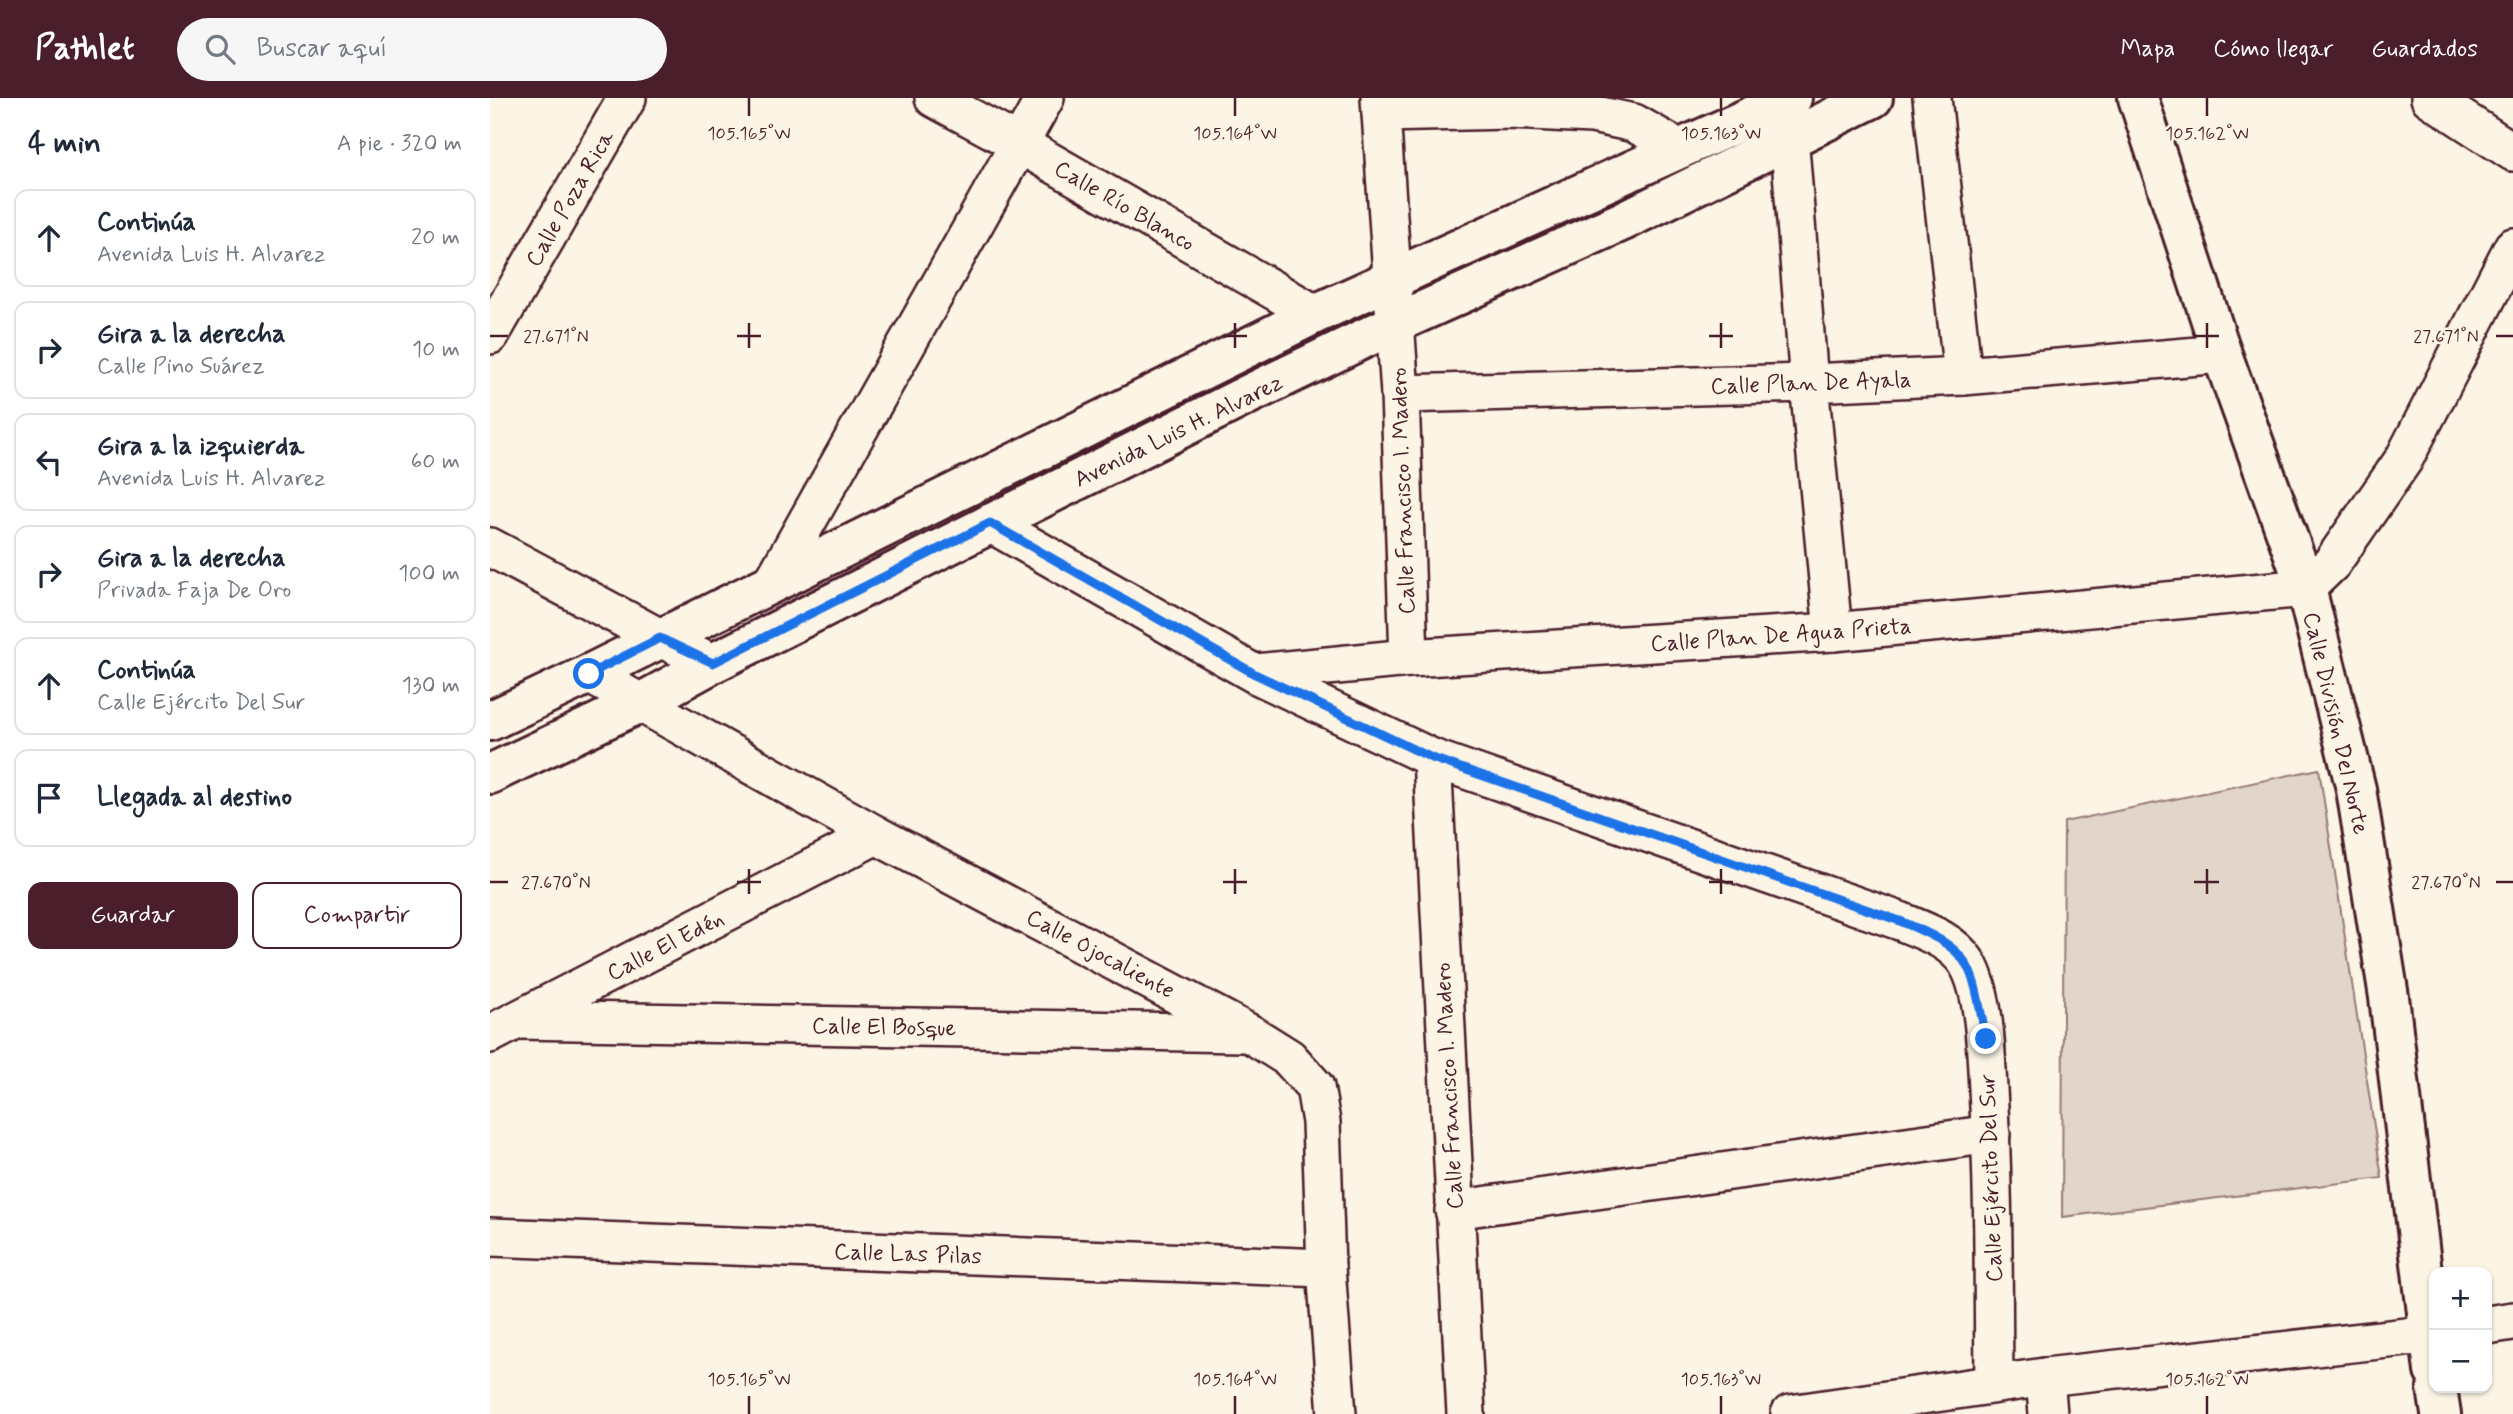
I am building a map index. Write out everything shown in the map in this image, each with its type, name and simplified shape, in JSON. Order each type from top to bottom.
[{"type":"main road","name":"Avenida Luis H. Alvarez","points":[[490,774],[642,702],[713,663],[990,523],[1394,324],[1623,221],[1873,98]]},
{"type":"main road","name":"Calle División Del Norte","points":[[2138,98],[2222,354],[2306,588],[2356,789],[2389,997],[2430,1330]]},
{"type":"main road","name":"Avenida Luis H. Alvarez","points":[[490,720],[589,674],[1315,314],[1788,99]]},
{"type":"main road","points":[[2438,1393],[2441,1414]]},
{"type":"street","name":"Calle Poza Rica","points":[[490,335],[627,98]]},
{"type":"street","name":"Calle Río Blanco","points":[[934,98],[1315,314]]},
{"type":"street","points":[[773,582],[1045,98]]},
{"type":"street","points":[[1932,98],[1963,376]]},
{"type":"street","points":[[2430,98],[2513,152]]},
{"type":"street","points":[[1788,99],[1809,383],[1833,632]]},
{"type":"street","points":[[1380,106],[1592,114],[1634,123],[1680,149]]},
{"type":"street","name":"Calle Francisco I. Madero","points":[[1380,106],[1400,394],[1409,658]]},
{"type":"street","points":[[2306,588],[2332,563],[2404,458],[2513,247]]},
{"type":"street","name":"Calle Plan De Ayala","points":[[1400,394],[1963,376],[2222,354]]},
{"type":"street","name":"Calle Ejército Del Sur","points":[[990,523],[1255,674],[1432,758],[1900,921],[1936,936],[1950,946],[1968,964],[1975,984],[1986,1039],[1991,1134],[1994,1383]]},
{"type":"street","points":[[490,547],[660,638],[713,663]]},
{"type":"street","name":"Calle Plan De Agua Prieta","points":[[1255,674],[1409,658],[1833,632],[2306,588]]},
{"type":"street","name":"Calle Ojocaliente","points":[[589,674],[876,835],[1249,1033],[1289,1058],[1315,1087],[1321,1122],[1326,1268],[1337,1414]]},
{"type":"street","name":"Calle Francisco I. Madero","points":[[1432,758],[1466,1414]]},
{"type":"street","name":"Calle El Edén","points":[[505,1027],[876,835]]},
{"type":"street","name":"Calle El Bosque","points":[[505,1027],[1249,1033]]},
{"type":"street","points":[[1454,1210],[1991,1134]]},
{"type":"street","name":"Calle Las Pilas","points":[[490,1237],[1326,1268]]},
{"type":"street","points":[[2492,1324],[2513,1321]]},
{"type":"street","points":[[1790,1414],[2045,1377],[2429,1347]]},
{"type":"street","points":[[2045,1377],[2048,1414]]},
{"type":"shaded area","points":[[2319,769],[2382,1178],[2062,1217],[2064,822]]},
{"type":"route","points":[[589,674],[660,638],[713,663],[990,523],[1255,674],[1432,758],[1900,921],[1936,936],[1959,953],[1968,964],[1975,984],[1986,1039]]}]
